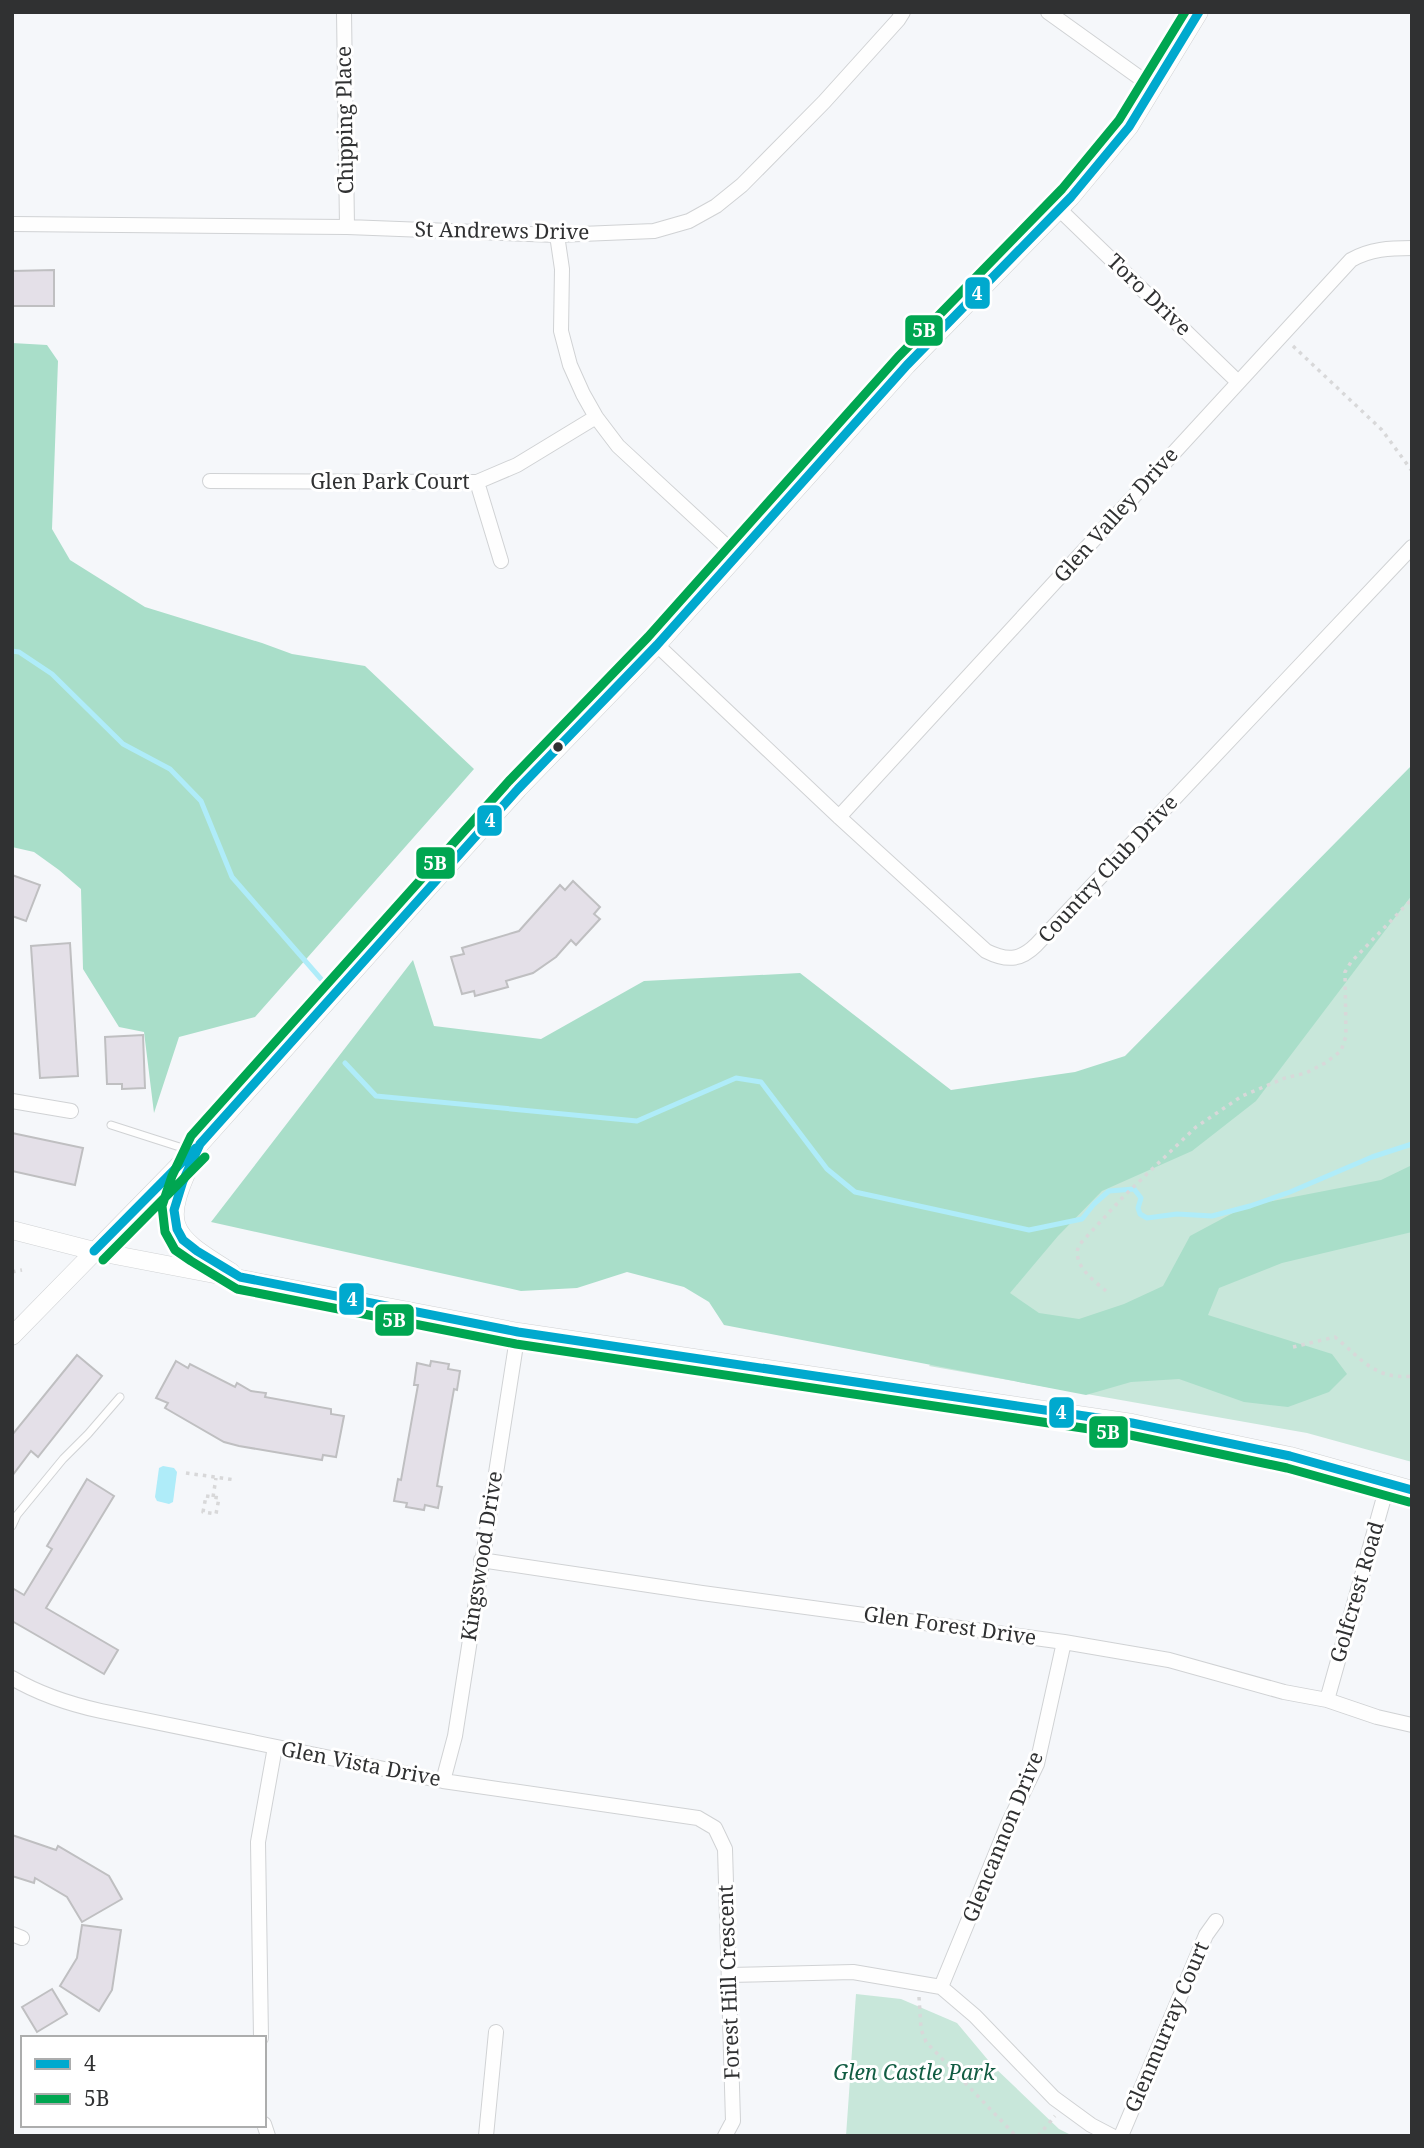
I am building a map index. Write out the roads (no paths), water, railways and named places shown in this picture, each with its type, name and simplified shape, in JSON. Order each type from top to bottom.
[{"type":"street","name":"Chipping Place","points":[[344,12],[347,227]]},
{"type":"street","name":"St Andrews Drive","points":[[12,224],[347,227],[557,235],[654,231],[689,221],[716,206],[742,185],[824,102],[903,12]]},
{"type":"street","points":[[1048,12],[1154,88]]},
{"type":"street","points":[[12,1336],[196,1148],[518,789],[657,645],[907,365],[1059,209],[1129,127],[1199,12]]},
{"type":"street","name":"Toro Drive","points":[[1059,209],[1238,382]]},
{"type":"street","points":[[557,235],[562,269],[561,331],[570,365],[583,394],[618,446],[737,556]]},
{"type":"street","name":"Glen Valley Drive","points":[[839,817],[1351,260],[1385,248],[1412,248]]},
{"type":"street","name":"Glen Park Court","points":[[210,481],[477,482],[517,465],[596,417]]},
{"type":"street","points":[[477,482],[501,561]]},
{"type":"street","name":"Country Club Drive","points":[[657,645],[986,951],[1009,959],[1027,954],[1412,547]]},
{"type":"street","points":[[12,1101],[71,1111]]},
{"type":"street","points":[[196,1148],[174,1210],[177,1228],[183,1240],[197,1251],[240,1277]]},
{"type":"street","points":[[12,1230],[94,1251],[518,1332],[1132,1423],[1290,1456],[1412,1490]]},
{"type":"street","name":"Kingswood Drive","points":[[443,1781],[455,1736],[518,1332]]},
{"type":"street","name":"Golfcrest Road","points":[[1326,1700],[1388,1483]]},
{"type":"street","name":"Glen Forest Drive","points":[[481,1560],[1064,1642],[1169,1660],[1412,1725]]},
{"type":"street","name":"Glencannon Drive","points":[[942,1987],[1008,1824],[1037,1764],[1064,1642]]},
{"type":"street","name":"Glen Vista Drive","points":[[12,1678],[32,1690],[64,1702],[443,1781],[698,1818],[715,1828]]},
{"type":"street","points":[[261,2036],[258,1842],[275,1747]]},
{"type":"street","name":"Forest Hill Crescent","points":[[715,1828],[725,1849],[733,2120],[725,2136]]},
{"type":"street","name":"Glenmurray Court","points":[[1121,2136],[1206,1935],[1216,1921]]},
{"type":"street","points":[[729,1975],[853,1972],[942,1987],[975,2016],[1054,2098],[1091,2125],[1112,2136]]},
{"type":"street","points":[[486,2136],[496,2032]]},
{"type":"lane","points":[[111,1125],[196,1148]]},
{"type":"lane","points":[[12,1526],[17,1515],[63,1459],[120,1397]]},
{"type":"water","points":[[159,1468],[174,1468],[177,1472],[173,1502],[169,1504],[157,1501],[155,1497]]},
{"type":"waterway","points":[[12,651],[19,652],[52,674],[123,744],[170,769],[201,801],[232,877],[321,979]]},
{"type":"waterway","points":[[345,1063],[376,1096],[637,1121],[736,1078],[761,1082],[827,1169],[855,1192],[1029,1230],[1082,1219],[1109,1191],[1134,1189],[1141,1198],[1138,1208],[1140,1214],[1147,1218],[1177,1214],[1212,1216],[1290,1192],[1372,1157],[1412,1144]]},
{"type":"park label","name":"Glen Castle Park","points":[[914,2073]]}]
